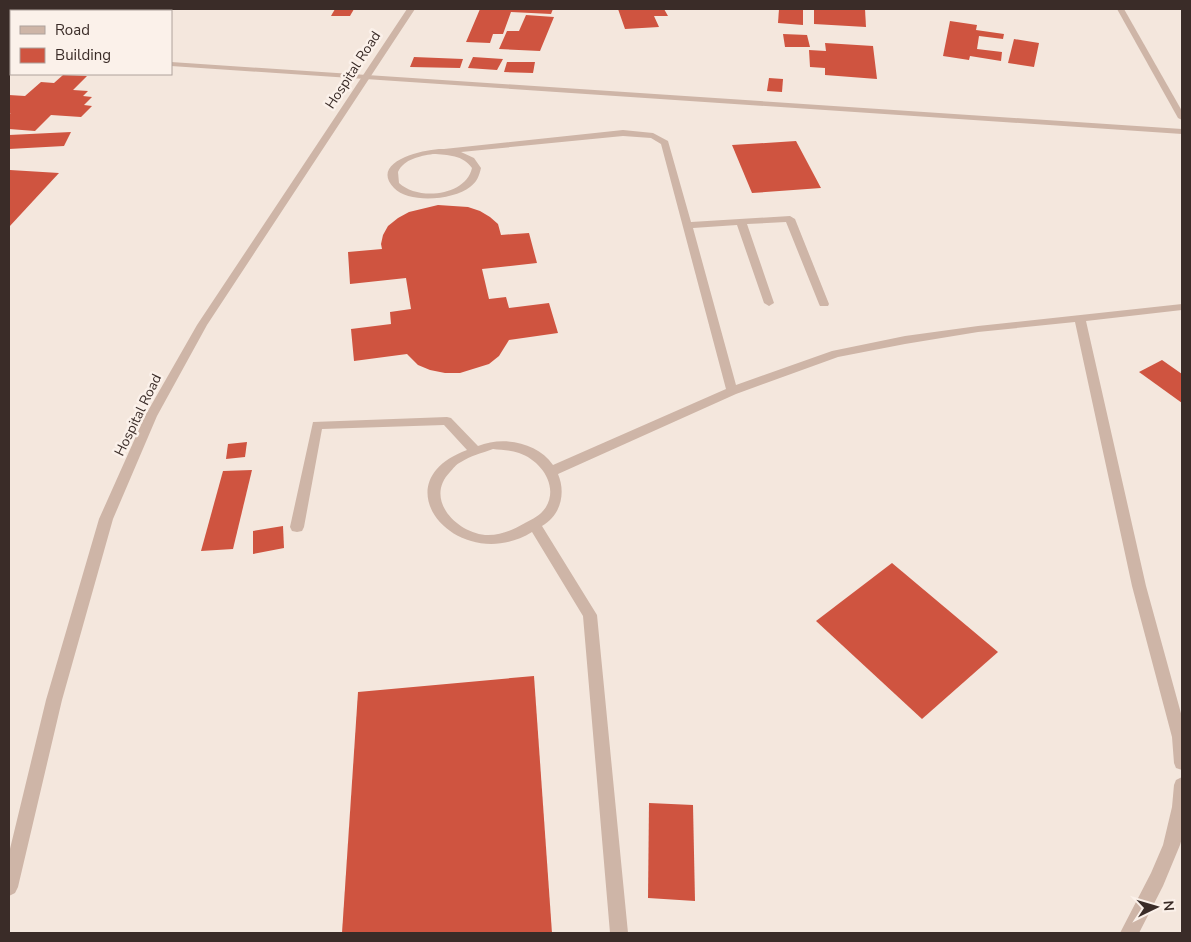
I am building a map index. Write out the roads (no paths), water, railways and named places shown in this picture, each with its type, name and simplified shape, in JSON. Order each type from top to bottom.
[{"type":"street","name":"Hospital Road","points":[[9,887],[54,700],[106,519],[152,416],[202,325],[411,9]]},
{"type":"street","points":[[1120,9],[1182,118]]},
{"type":"street","points":[[172,64],[1182,132]]},
{"type":"street","points":[[447,151],[470,159],[476,166],[477,173],[473,181],[464,188],[437,196],[422,196],[399,188],[393,181],[393,173],[397,165],[419,154],[447,151],[612,134],[638,133],[653,136],[665,143],[732,391]]},
{"type":"street","points":[[688,225],[790,219],[824,304]]},
{"type":"street","points":[[741,222],[769,303]]},
{"type":"street","points":[[552,471],[732,391],[809,362],[869,347],[951,333],[1182,307]]},
{"type":"street","points":[[1080,318],[1139,586],[1178,727],[1182,763]]},
{"type":"street","points":[[297,528],[316,425],[447,421],[474,449]]},
{"type":"street","points":[[492,445],[511,446],[528,451],[542,459],[552,471],[557,485],[556,500],[548,514],[535,526],[518,535],[498,540],[477,539],[459,534],[445,524],[435,510],[432,496],[435,481],[444,468],[457,457],[474,449],[492,445]]},
{"type":"street","points":[[535,526],[590,615],[619,933]]},
{"type":"street","points":[[1129,933],[1165,867],[1176,834],[1182,800],[1182,785]]}]
